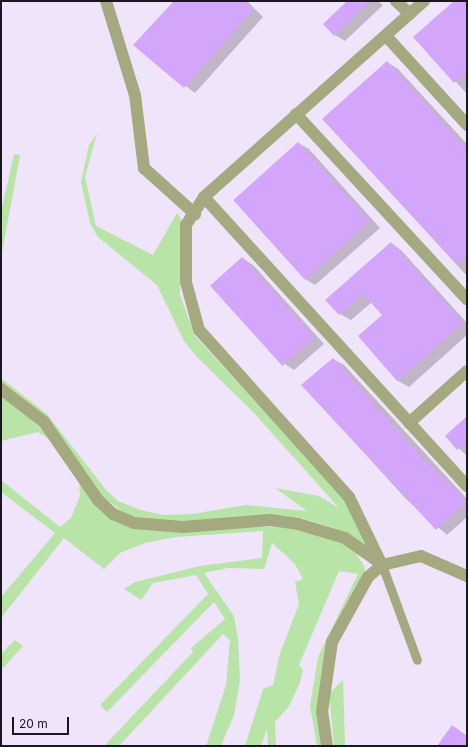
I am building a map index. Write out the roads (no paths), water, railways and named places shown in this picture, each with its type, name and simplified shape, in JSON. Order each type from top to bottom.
[{"type":"street","points":[[106,1],[135,95],[144,168],[195,214]]},
{"type":"street","points":[[396,1],[410,14]]},
{"type":"street","points":[[382,565],[349,497],[199,330],[186,282],[186,225],[195,214],[204,198],[296,114],[387,37],[424,1]]},
{"type":"street","points":[[387,37],[467,125]]},
{"type":"street","points":[[296,114],[467,299]]},
{"type":"street","points":[[204,198],[467,486]]},
{"type":"street","points":[[409,424],[467,371]]},
{"type":"street","points":[[1,389],[44,422],[98,500],[113,514],[134,523],[160,525],[270,520],[298,524],[345,538],[382,565]]},
{"type":"street","points":[[327,746],[322,712],[332,642],[368,577],[382,565],[421,556],[467,576]]},
{"type":"lane","points":[[382,565],[417,660]]}]
